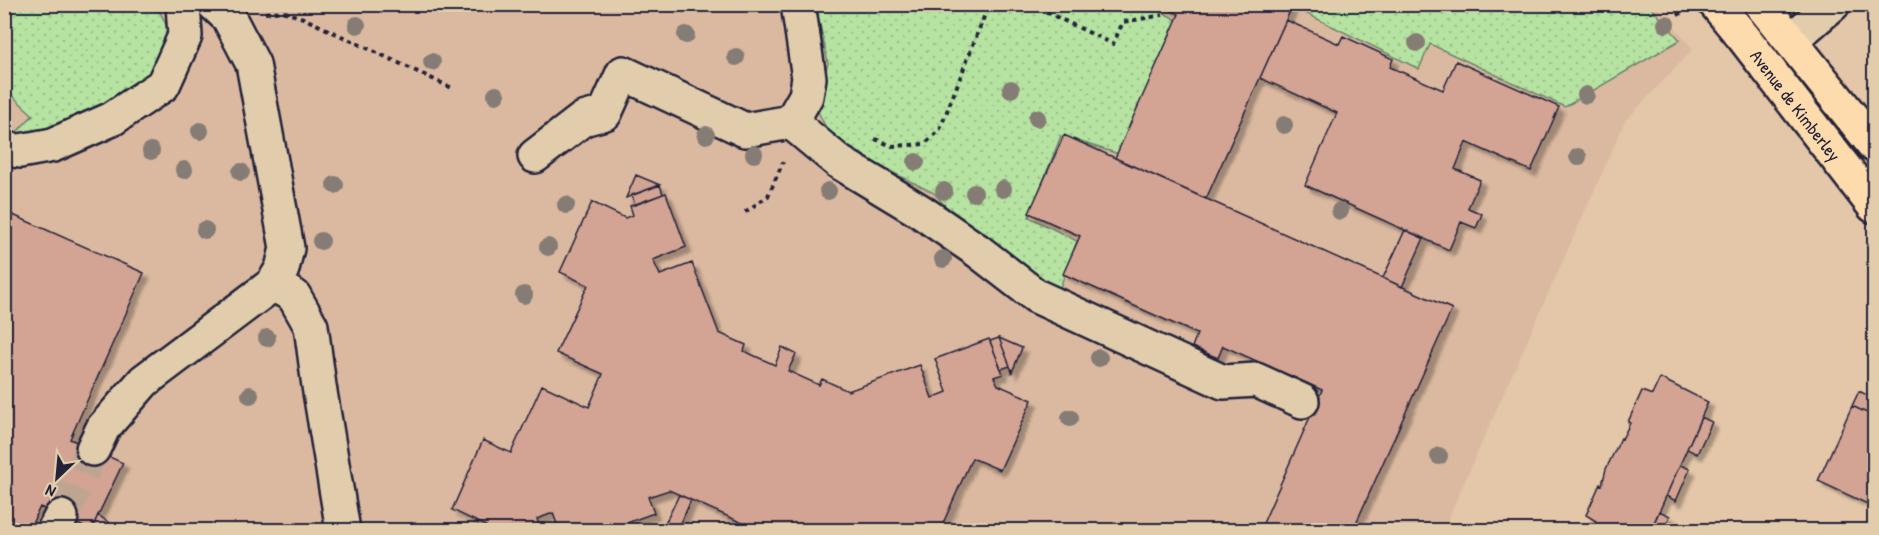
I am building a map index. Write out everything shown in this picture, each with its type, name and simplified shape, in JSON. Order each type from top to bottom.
[{"type":"main road","name":"Avenue de Kimberley","points":[[1716,4],[1875,206]]},
{"type":"main road","name":"Avenue de Kimberley","points":[[1761,4],[1875,145]]},
{"type":"lane","points":[[4,150],[20,151],[53,145],[112,119],[163,85],[185,36],[183,4]]},
{"type":"lane","points":[[93,449],[103,428],[144,381],[273,284],[282,269],[287,248],[253,64],[229,18],[214,4]]},
{"type":"lane","points":[[791,122],[806,96],[809,78],[798,4]]},
{"type":"lane","points":[[1791,40],[1833,4]]},
{"type":"lane","points":[[535,156],[583,119],[605,113],[623,73],[745,130],[791,122],[839,162],[978,251],[1036,296],[1223,382],[1256,380],[1302,401]]},
{"type":"lane","points":[[273,284],[294,296],[311,326],[342,531]]},
{"type":"path","points":[[872,137],[892,146],[925,144],[940,129],[989,4]]},
{"type":"path","points":[[1050,4],[1046,12],[1113,44],[1123,22],[1163,15]]},
{"type":"path","points":[[237,32],[263,13],[282,11],[303,18],[452,88]]},
{"type":"shaded area","points":[[1656,4],[1693,49],[1625,121],[1443,530],[5,530],[4,5]]},
{"type":"green space","points":[[1148,4],[1177,20],[1119,154],[1061,136],[1029,217],[1077,241],[1058,293],[976,240],[934,193],[834,143],[816,108],[828,63],[816,5]]},
{"type":"green space","points":[[1300,4],[1649,5],[1680,40],[1565,107],[1430,44],[1419,69],[1297,9]]},
{"type":"green space","points":[[5,5],[137,5],[160,12],[167,27],[168,56],[147,88],[37,137],[13,136],[33,115],[5,89]]},
{"type":"building","points":[[1159,4],[1293,4],[1206,199],[1115,158],[1179,14]]},
{"type":"building","points":[[1286,20],[1339,44],[1343,36],[1393,59],[1390,67],[1443,90],[1456,61],[1559,107],[1531,171],[1466,142],[1455,169],[1480,180],[1468,208],[1482,214],[1476,228],[1461,222],[1449,250],[1305,185],[1337,113],[1260,78]]},
{"type":"building","points":[[1064,135],[1452,309],[1353,530],[1260,530],[1322,390],[1223,346],[1218,358],[1192,347],[1197,334],[1063,274],[1080,236],[1029,213]]},
{"type":"building","points":[[636,175],[660,185],[626,198]]},
{"type":"building","points":[[660,185],[663,194],[635,205],[632,195]]},
{"type":"building","points":[[666,193],[686,247],[653,260],[660,275],[692,263],[719,333],[746,345],[744,351],[775,365],[782,347],[796,354],[788,371],[819,385],[822,379],[848,391],[920,365],[932,398],[947,392],[935,359],[989,339],[1003,374],[994,377],[998,385],[1032,400],[1000,470],[972,458],[940,530],[758,530],[669,490],[648,497],[654,513],[607,530],[559,530],[553,513],[537,519],[541,530],[488,530],[486,526],[452,510],[483,440],[511,453],[542,385],[589,407],[603,374],[556,353],[588,285],[560,272],[592,202],[625,218],[633,215],[630,206]]},
{"type":"building","points":[[4,211],[144,273],[70,439],[123,463],[91,530],[40,507],[29,530],[4,530]]},
{"type":"building","points":[[1405,230],[1424,238],[1402,287],[1383,278]]},
{"type":"building","points":[[999,338],[1010,366],[1001,369],[990,341]]},
{"type":"building","points":[[999,338],[1022,348],[1012,372],[1010,366]]},
{"type":"building","points":[[1660,378],[1708,402],[1651,530],[1591,530],[1596,521],[1586,515],[1600,484],[1602,485],[1606,469],[1630,423],[1628,422],[1642,391],[1652,395]]},
{"type":"building","points":[[1859,391],[1873,398],[1867,413],[1852,406]]},
{"type":"building","points":[[1873,398],[1874,507],[1818,481],[1852,406],[1867,413]]},
{"type":"building","points":[[1701,417],[1712,422],[1697,454],[1687,449]]},
{"type":"building","points":[[1680,465],[1690,469],[1676,501],[1666,496]]},
{"type":"building","points":[[679,495],[691,500],[678,530],[662,530]]},
{"type":"building","points":[[1659,511],[1670,516],[1663,530],[1651,530]]},
{"type":"building","points":[[98,515],[119,530],[92,529]]},
{"type":"tunnel","points":[[61,517],[93,449]]}]
